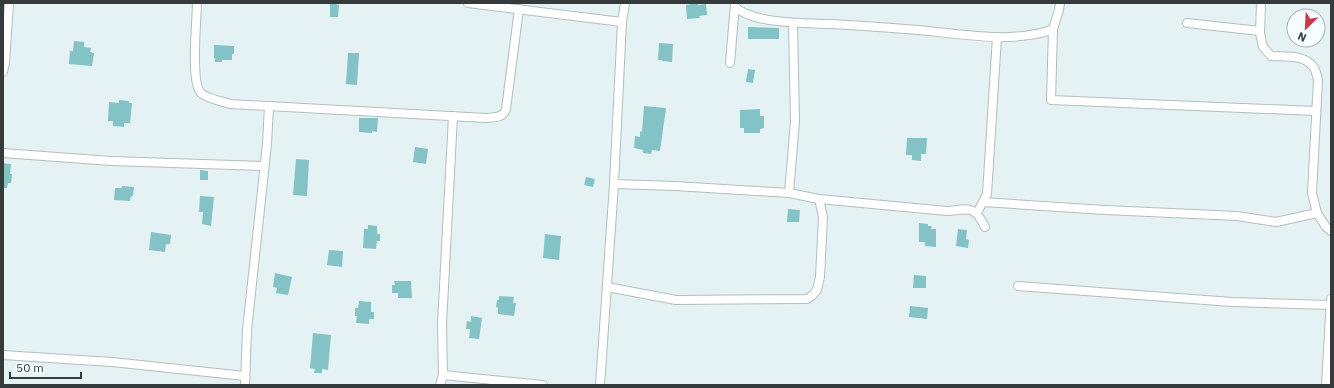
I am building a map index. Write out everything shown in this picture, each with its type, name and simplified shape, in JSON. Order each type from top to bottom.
[{"type":"street","points":[[3,72],[5,64],[9,3]]},
{"type":"street","points":[[198,3],[195,53],[197,86],[201,92],[208,97],[230,104],[486,118],[501,117],[504,114],[508,100],[519,9]]},
{"type":"street","points":[[468,3],[622,22]]},
{"type":"street","points":[[600,385],[614,184],[622,22],[625,3]]},
{"type":"street","points":[[1060,3],[1053,29],[1051,100],[1316,111]]},
{"type":"street","points":[[1261,3],[1260,31],[1262,47],[1271,56],[1301,58],[1314,68],[1318,80],[1312,194],[1317,213],[1326,227],[1331,231]]},
{"type":"street","points":[[735,5],[740,11],[753,16],[793,23],[905,29],[997,37],[1045,33],[1053,29]]},
{"type":"street","points":[[730,63],[735,5]]},
{"type":"street","points":[[789,193],[795,121],[793,23]]},
{"type":"street","points":[[1186,23],[1260,31]]},
{"type":"street","points":[[977,213],[987,194],[997,37]]},
{"type":"street","points":[[245,385],[247,330],[267,144],[269,106]]},
{"type":"street","points":[[440,385],[443,375],[442,324],[453,116]]},
{"type":"street","points":[[3,153],[111,161],[264,166]]},
{"type":"street","points":[[614,184],[789,193],[819,199],[947,211],[965,209],[972,210],[977,213],[985,227]]},
{"type":"street","points":[[607,288],[676,300],[807,299],[817,290],[820,277],[823,216],[819,199]]},
{"type":"street","points":[[983,202],[1105,210],[1238,216],[1276,222],[1317,213]]},
{"type":"street","points":[[1018,286],[1232,302],[1331,305]]},
{"type":"street","points":[[1326,385],[1331,299]]},
{"type":"street","points":[[3,355],[112,362],[245,376]]},
{"type":"street","points":[[443,375],[543,385]]},
{"type":"building","points":[[330,3],[337,3],[337,5],[339,5],[338,17],[330,17]]},
{"type":"building","points":[[690,3],[698,3],[698,5],[706,4],[707,15],[699,16],[700,18],[687,19],[686,5],[691,4]]},
{"type":"building","points":[[748,27],[779,28],[779,39],[748,39]]},
{"type":"building","points":[[74,41],[84,42],[84,47],[91,48],[90,52],[94,53],[92,66],[69,64],[70,51],[73,51]]},
{"type":"building","points":[[659,43],[673,44],[672,62],[658,60]]},
{"type":"building","points":[[214,45],[234,46],[232,60],[215,62]]},
{"type":"building","points":[[348,53],[359,53],[357,85],[346,84]]},
{"type":"building","points":[[748,69],[755,70],[753,83],[746,82]]},
{"type":"building","points":[[119,100],[129,101],[129,103],[132,103],[130,123],[124,123],[124,127],[113,126],[113,121],[108,121],[109,102],[119,103]]},
{"type":"building","points":[[644,106],[666,108],[660,151],[652,150],[651,154],[643,153],[643,150],[634,148],[635,136],[640,137],[640,131],[642,132]]},
{"type":"building","points":[[760,109],[760,116],[764,116],[764,128],[760,129],[760,133],[744,133],[744,128],[740,128],[740,110]]},
{"type":"building","points":[[359,118],[378,118],[377,132],[359,132]]},
{"type":"building","points":[[907,138],[927,138],[926,154],[921,154],[921,161],[912,160],[912,155],[906,155]]},
{"type":"building","points":[[415,147],[428,149],[426,164],[413,162]]},
{"type":"building","points":[[296,159],[309,160],[307,196],[293,195]]},
{"type":"building","points":[[3,163],[11,164],[11,183],[8,183],[7,188],[3,188]]},
{"type":"building","points":[[200,170],[208,171],[208,180],[200,180]]},
{"type":"building","points":[[586,177],[595,179],[593,187],[584,185]]},
{"type":"building","points":[[122,186],[134,187],[133,196],[131,196],[130,201],[114,200],[115,188],[122,188]]},
{"type":"building","points":[[200,196],[214,197],[211,226],[202,224],[203,212],[199,212]]},
{"type":"building","points":[[788,209],[800,210],[799,222],[787,222]]},
{"type":"building","points":[[919,223],[928,224],[928,226],[932,226],[931,229],[936,229],[936,247],[925,246],[925,242],[919,242]]},
{"type":"building","points":[[368,225],[377,226],[377,234],[380,234],[380,241],[377,241],[376,249],[363,248],[364,229],[368,229]]},
{"type":"building","points":[[958,229],[967,230],[966,239],[969,240],[968,248],[956,246]]},
{"type":"building","points":[[151,232],[171,235],[170,244],[166,244],[165,252],[149,250]]},
{"type":"building","points":[[545,234],[561,236],[559,260],[543,258]]},
{"type":"building","points":[[329,250],[343,251],[342,267],[327,265]]},
{"type":"building","points":[[275,273],[292,277],[288,295],[276,293],[277,288],[273,287]]},
{"type":"building","points":[[914,275],[926,276],[926,288],[913,288]]},
{"type":"building","points":[[394,281],[411,281],[412,298],[398,298],[398,293],[392,293],[392,285],[395,285]]},
{"type":"building","points":[[499,296],[514,297],[513,303],[516,303],[514,316],[498,314],[498,308],[496,307]]},
{"type":"building","points":[[359,301],[371,302],[371,312],[374,312],[374,319],[369,319],[369,324],[356,323],[357,316],[355,316],[355,308],[358,308]]},
{"type":"building","points":[[910,306],[928,308],[927,319],[909,317]]},
{"type":"building","points":[[471,316],[482,318],[479,339],[469,338],[470,329],[466,329],[467,321],[471,322]]},
{"type":"building","points":[[313,333],[331,335],[328,370],[322,369],[322,373],[314,373],[315,369],[310,368]]}]
